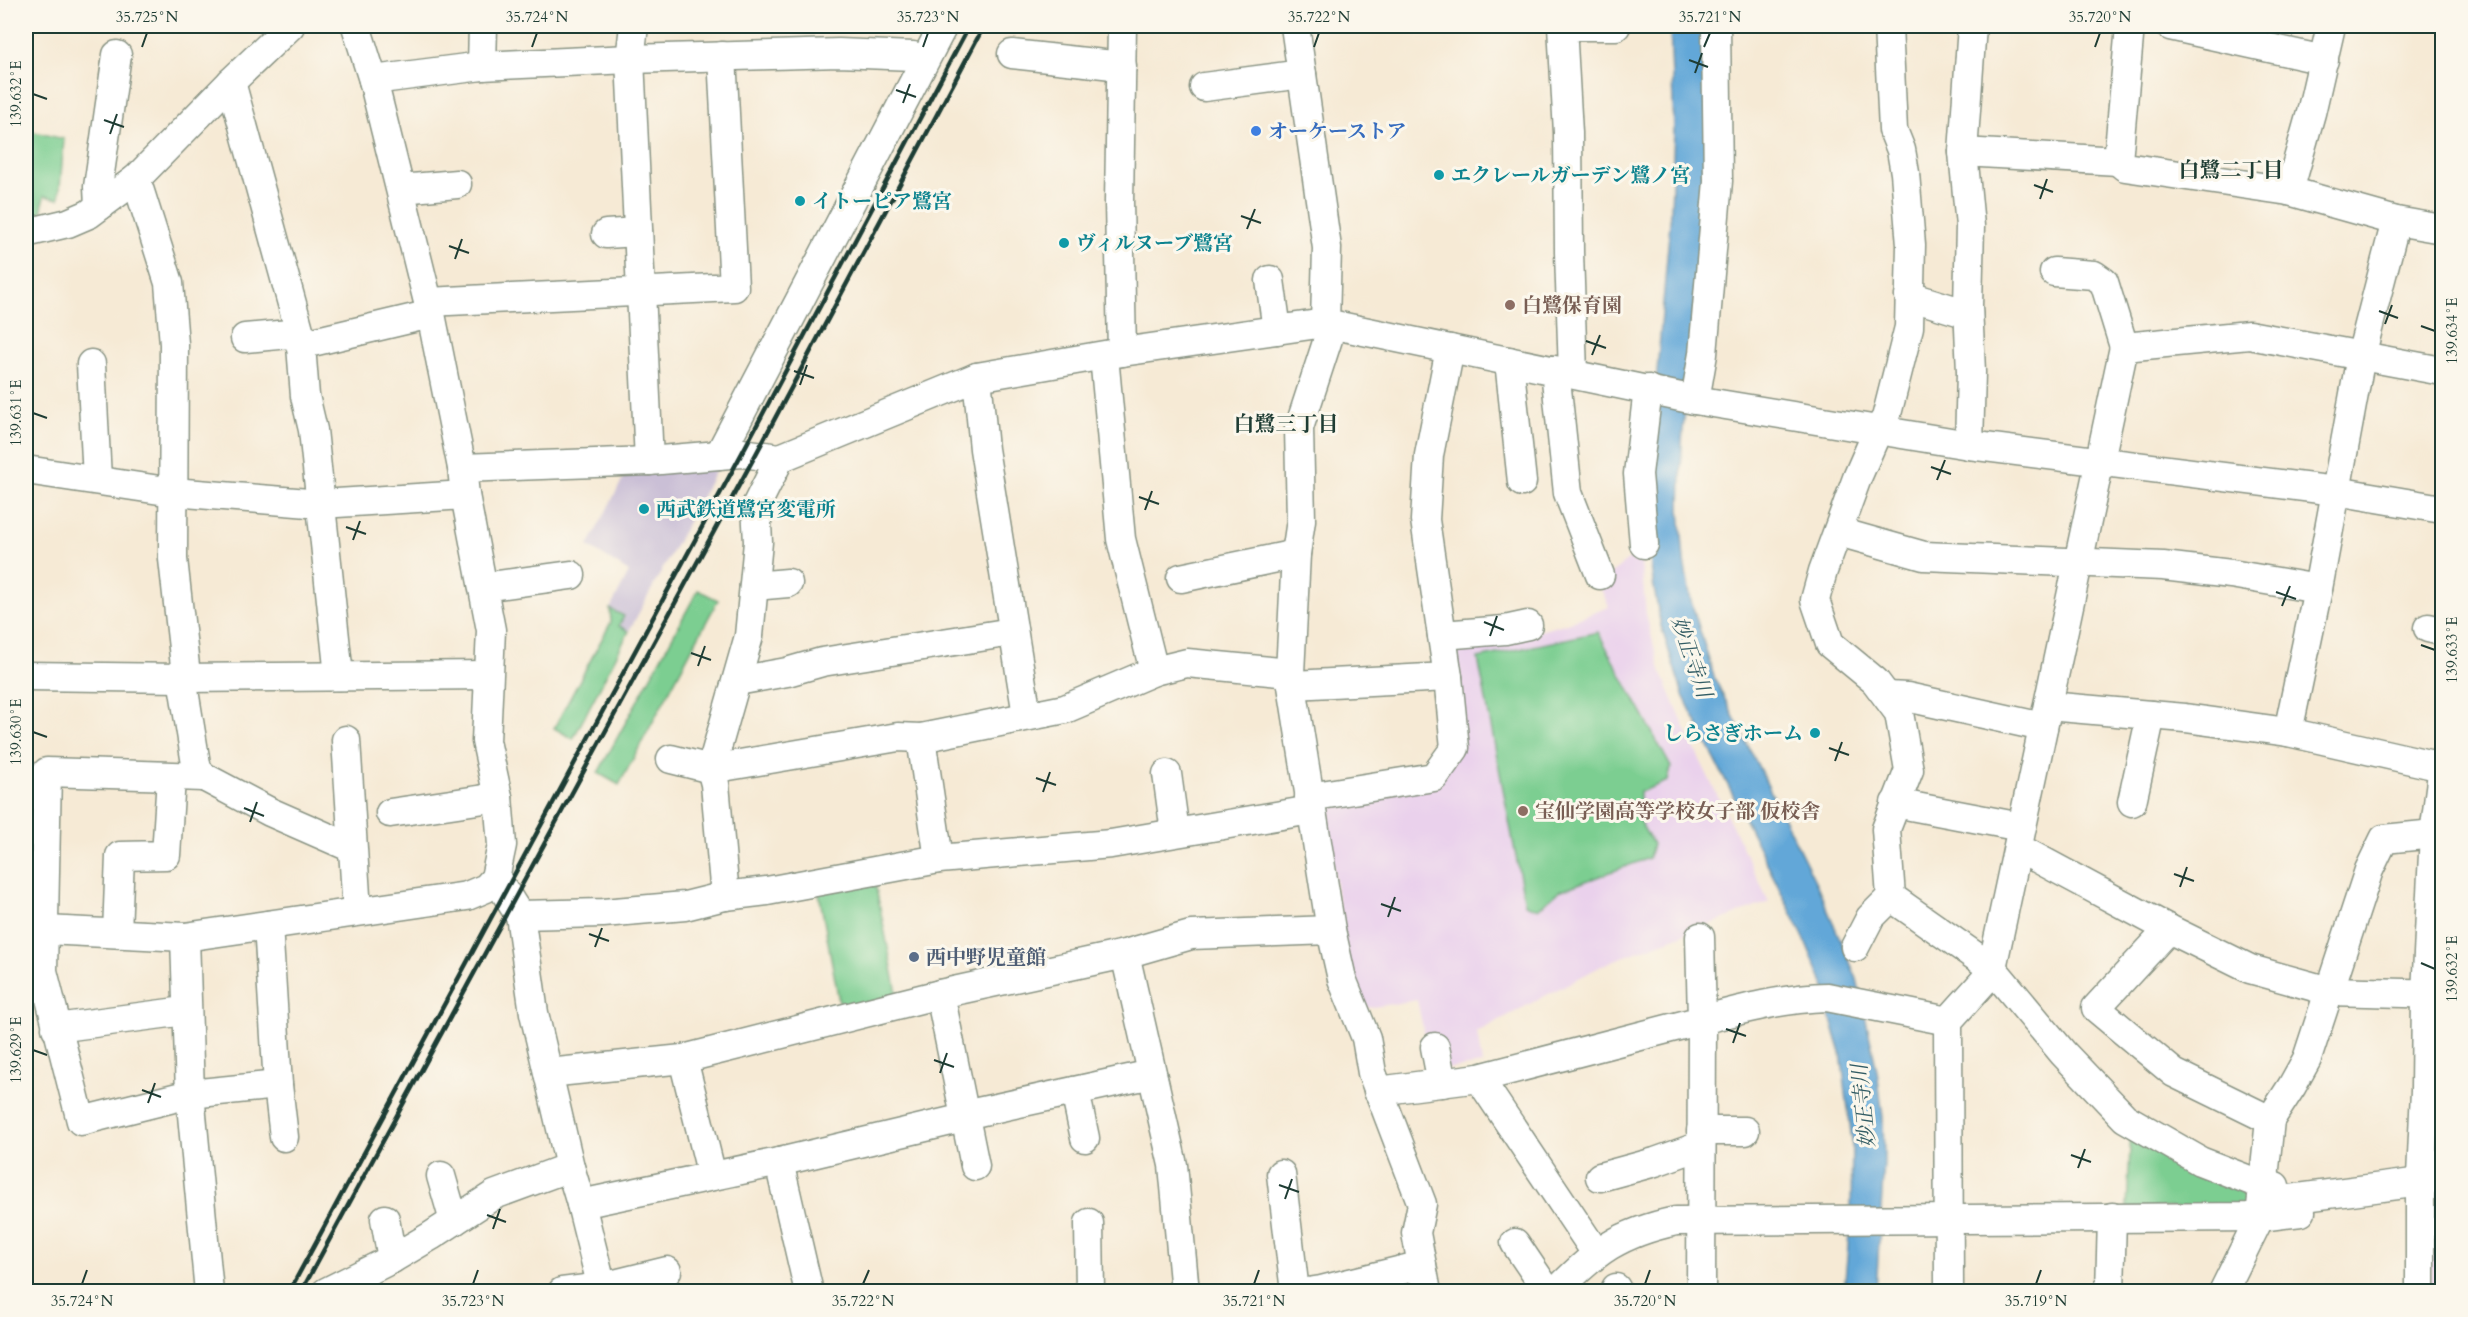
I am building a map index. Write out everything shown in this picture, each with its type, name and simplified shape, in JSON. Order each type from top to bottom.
[{"type":"street","points":[[26,233],[68,223],[89,214],[136,179],[231,82],[290,26]]},
{"type":"street","points":[[34,930],[184,937],[467,896],[486,888],[495,878],[502,845],[498,797],[486,741],[491,630],[430,308],[373,80],[356,26]]},
{"type":"street","points":[[482,66],[483,26]]},
{"type":"street","points":[[634,26],[630,59],[649,461]]},
{"type":"street","points":[[719,455],[943,26]]},
{"type":"street","points":[[1122,26],[1119,202],[1113,354],[1121,539],[1154,671]]},
{"type":"street","points":[[1295,26],[1327,248],[1325,322],[1328,339],[1299,428],[1301,520],[1296,554],[1292,679],[1331,930],[1342,979],[1366,1038],[1372,1073],[1422,1204],[1416,1233],[1424,1278],[1308,1292]]},
{"type":"street","points":[[1600,575],[1568,493],[1564,372],[1569,252],[1568,133],[1562,26],[1616,26]]},
{"type":"street","points":[[1692,399],[1703,354],[1718,181],[1716,26]]},
{"type":"street","points":[[1855,947],[1870,918],[1891,897],[1886,829],[1909,770],[1899,713],[1875,681],[1830,644],[1815,600],[1823,571],[1857,478],[1878,430],[1886,418],[1909,327],[1910,235],[1905,173],[1901,150],[1893,130],[1888,26]]},
{"type":"street","points":[[1969,445],[1970,226],[1964,152],[1972,26]]},
{"type":"street","points":[[2118,161],[2130,26]]},
{"type":"street","points":[[2170,26],[2324,60]]},
{"type":"street","points":[[2289,190],[2331,26]]},
{"type":"street","points":[[373,80],[482,66],[630,59],[839,53],[913,56],[924,61]]},
{"type":"street","points":[[1012,54],[1122,66]]},
{"type":"street","points":[[99,206],[98,187],[117,55]]},
{"type":"street","points":[[245,338],[300,339],[430,308],[734,287],[722,56]]},
{"type":"street","points":[[1204,87],[1302,74]]},
{"type":"street","points":[[231,82],[300,339],[305,396],[313,430],[339,676]]},
{"type":"street","points":[[1964,152],[2118,161],[2125,166],[2289,190],[2396,221],[2442,229]]},
{"type":"street","points":[[136,179],[169,283],[174,344],[173,559],[185,666],[182,678],[197,770],[204,777],[270,812],[352,848]]},
{"type":"street","points":[[401,189],[457,184]]},
{"type":"street","points":[[2288,732],[2318,589],[2361,356],[2396,221]]},
{"type":"street","points":[[606,234],[638,232]]},
{"type":"street","points":[[1949,1292],[1948,1021],[1984,981],[1992,968],[2124,347],[2104,282],[2094,275],[2053,273]]},
{"type":"street","points":[[1270,280],[1277,330]]},
{"type":"street","points":[[1909,296],[1968,314]]},
{"type":"street","points":[[26,470],[173,492],[321,504],[464,481],[649,461],[756,454],[780,458],[977,377],[1325,322],[1692,399],[1969,445],[2336,491],[2442,509]]},
{"type":"street","points":[[2124,347],[2249,335],[2442,371]]},
{"type":"street","points":[[520,915],[603,913],[684,906],[725,896],[767,891],[939,858],[1111,844],[1434,777],[1455,748],[1448,677],[1425,520],[1429,456],[1450,349]]},
{"type":"street","points":[[1509,361],[1522,482]]},
{"type":"street","points":[[91,364],[97,480]]},
{"type":"street","points":[[977,377],[984,449],[1027,715]]},
{"type":"street","points":[[1644,544],[1638,474],[1651,389]]},
{"type":"street","points":[[725,896],[715,784],[711,769],[749,636],[758,542],[756,506],[780,458]]},
{"type":"street","points":[[1839,532],[1924,556],[2163,566],[2232,574],[2318,589]]},
{"type":"street","points":[[1181,578],[1296,554]]},
{"type":"street","points":[[483,587],[571,575]]},
{"type":"street","points":[[754,586],[788,583]]},
{"type":"street","points":[[1442,635],[1505,630],[1528,625]]},
{"type":"street","points":[[737,681],[787,672],[822,662],[1012,632]]},
{"type":"street","points":[[671,759],[711,769],[898,737],[921,738],[1065,709],[1154,671],[1187,663],[1240,680],[1448,677]]},
{"type":"street","points":[[26,676],[182,678],[488,675]]},
{"type":"street","points":[[1888,696],[2045,716],[2151,715],[2288,732],[2442,767]]},
{"type":"street","points":[[2132,802],[2151,715]]},
{"type":"street","points":[[921,738],[939,858]]},
{"type":"street","points":[[346,740],[357,911]]},
{"type":"street","points":[[204,777],[171,778],[47,772],[35,838],[34,930],[56,1028],[81,1121],[190,1094],[278,1085]]},
{"type":"street","points":[[2420,1292],[2431,1187],[2425,1091],[2434,993],[2433,834],[2442,773]]},
{"type":"street","points":[[1167,774],[1175,832]]},
{"type":"street","points":[[117,933],[120,856],[166,855],[171,778]]},
{"type":"street","points":[[390,813],[498,797]]},
{"type":"street","points":[[1895,803],[2020,837],[2169,929],[2250,969],[2329,991],[2434,993]]},
{"type":"street","points":[[2223,1292],[2260,1217],[2270,1120],[2307,1059],[2369,870],[2384,839],[2433,834]]},
{"type":"street","points":[[495,878],[506,890],[511,904],[520,915],[534,1012],[570,1167],[603,1289]]},
{"type":"street","points":[[1891,897],[1992,968],[2063,1053],[2125,1118],[2200,1161],[2262,1185],[2275,1186],[2274,1201],[2431,1187]]},
{"type":"street","points":[[268,925],[278,1085],[284,1137]]},
{"type":"street","points":[[2169,929],[2096,1008],[2174,1072],[2270,1120]]},
{"type":"street","points":[[548,1073],[683,1059],[940,994],[1125,954],[1191,935],[1331,930]]},
{"type":"street","points":[[184,937],[190,1094],[209,1292]]},
{"type":"street","points":[[1700,937],[1701,1292]]},
{"type":"street","points":[[1125,954],[1173,1166],[1185,1292]]},
{"type":"street","points":[[940,994],[975,1167]]},
{"type":"street","points":[[1378,1091],[1479,1078],[1755,1006],[1807,998],[1827,997],[1948,1021]]},
{"type":"street","points":[[56,1028],[186,1011]]},
{"type":"street","points":[[1435,1047],[1442,1083]]},
{"type":"street","points":[[683,1059],[712,1176]]},
{"type":"street","points":[[581,1204],[779,1162],[964,1118],[978,1112],[1152,1074]]},
{"type":"street","points":[[1479,1078],[1596,1253]]},
{"type":"street","points":[[1075,1091],[1085,1138]]},
{"type":"street","points":[[1600,1177],[1655,1162],[1700,1138],[1745,1131]]},
{"type":"street","points":[[779,1162],[808,1292]]},
{"type":"street","points":[[326,1292],[392,1259],[494,1195],[570,1167]]},
{"type":"street","points":[[1281,1174],[1295,1292]]},
{"type":"street","points":[[441,1176],[454,1221]]},
{"type":"street","points":[[1556,1292],[1581,1265],[1621,1238],[1652,1226],[1676,1221],[2260,1217],[2431,1187]]},
{"type":"street","points":[[2110,1292],[2112,1217]]},
{"type":"street","points":[[385,1219],[392,1259]]},
{"type":"street","points":[[1089,1223],[1090,1292]]},
{"type":"street","points":[[1515,1243],[1548,1292]]},
{"type":"street","points":[[562,1292],[603,1289],[667,1271]]},
{"type":"shaded area","points":[[720,463],[629,631],[619,626],[624,616],[610,609],[629,572],[588,546],[628,469]]},
{"type":"shaded area","name":"宝仙学園高等学校女子部 仮校舎","points":[[1640,551],[1646,614],[1659,667],[1687,733],[1769,902],[1607,963],[1477,1032],[1482,1064],[1432,1071],[1417,1000],[1367,1008],[1349,974],[1324,804],[1440,784],[1457,642],[1529,634],[1609,607],[1598,583]]},
{"type":"shaded area","points":[[2442,1201],[2442,1291],[2430,1292],[2431,1215],[2438,1203]]},
{"type":"green space","points":[[26,130],[64,139],[59,199],[44,196],[40,223],[26,226]]},
{"type":"green space","points":[[698,590],[718,600],[619,785],[598,773]]},
{"type":"green space","points":[[610,609],[624,616],[619,626],[629,631],[573,739],[554,728],[611,622]]},
{"type":"green space","points":[[1598,632],[1671,767],[1668,781],[1640,792],[1640,822],[1653,844],[1649,858],[1559,891],[1538,909],[1525,904],[1478,658]]},
{"type":"green space","points":[[874,878],[898,998],[841,1012],[818,888]]},
{"type":"green space","points":[[2131,1129],[2249,1187],[2245,1207],[2127,1208]]},
{"type":"water","name":"妙正寺川","points":[[1670,26],[1706,26],[1708,145],[1682,442],[1680,510],[1684,561],[1691,601],[1714,677],[1817,885],[1857,979],[1877,1071],[1883,1117],[1884,1161],[1876,1291],[1844,1291],[1851,1213],[1852,1141],[1841,1053],[1827,1006],[1826,990],[1803,936],[1683,695],[1661,626],[1654,588],[1649,551],[1656,383],[1671,211],[1674,129]]},
{"type":"railway","points":[[289,1292],[742,453],[969,26]]},
{"type":"railway","points":[[301,1292],[756,454],[984,26]]},
{"type":"place","name":"オーケーストア","points":[[1256,131]]},
{"type":"place","name":"エクレールガーデン鷺ノ宮","points":[[1439,175]]},
{"type":"place","name":"イトーピア鷺宮","points":[[800,201]]},
{"type":"place","name":"ヴィルヌーブ鷺宮","points":[[1064,243]]},
{"type":"place","name":"白鷺保育園","points":[[1510,305]]},
{"type":"place","name":"西武鉄道鷺宮変電所","points":[[644,509]]},
{"type":"place","name":"しらさぎホーム","points":[[1815,733]]},
{"type":"place","name":"宝仙学園高等学校女子部 仮校舎","points":[[1523,811]]},
{"type":"place","name":"西中野児童館","points":[[914,957]]},
{"type":"district","name":"白鷺二丁目","points":[[2231,170]]},
{"type":"district","name":"白鷺三丁目","points":[[1286,424]]}]
